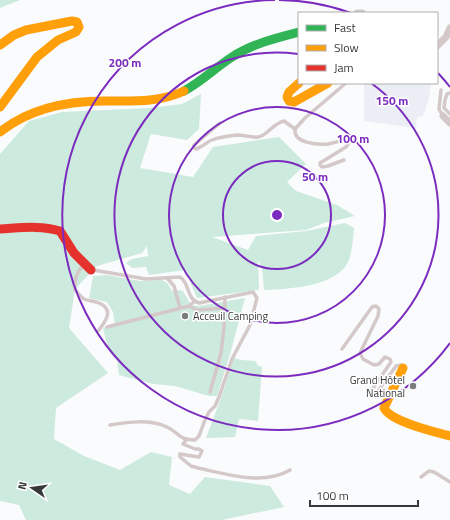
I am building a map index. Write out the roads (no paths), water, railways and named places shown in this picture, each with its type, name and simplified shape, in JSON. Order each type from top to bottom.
[{"type":"street","points":[[0,45],[11,36],[30,28],[74,21],[78,22],[79,27],[76,32],[58,40],[37,57],[0,107]]},
{"type":"street","points":[[438,45],[446,37],[450,28]]},
{"type":"street","points":[[0,132],[20,119],[58,104],[101,101],[138,101],[172,96],[189,89],[240,52],[283,36],[298,32]]},
{"type":"street","points":[[298,84],[289,92],[287,97],[289,101],[294,102],[326,84]]},
{"type":"street","points":[[447,115],[450,123]]},
{"type":"street","points":[[0,229],[39,227],[60,231],[74,253],[88,267]]},
{"type":"street","points":[[403,368],[384,408],[386,412],[398,420],[410,425],[450,436]]},
{"type":"lane","points":[[294,129],[345,84]]},
{"type":"lane","points":[[441,90],[439,109],[447,115]]},
{"type":"lane","points":[[447,115],[444,108],[444,100],[447,94],[450,93]]},
{"type":"lane","points":[[220,123],[197,142],[194,145],[194,148],[200,148],[212,140],[237,135],[258,137],[265,134],[273,126],[284,121],[294,129],[296,137],[303,141],[326,144],[343,140],[346,141],[348,144],[346,147],[320,163],[320,166],[328,166],[344,160]]},
{"type":"lane","points":[[98,330],[107,318],[108,311],[105,306],[86,300],[75,290],[76,276],[79,270],[88,267],[139,278],[180,277],[184,279],[191,298],[199,303],[253,292],[256,298],[250,325],[232,359],[215,406],[204,420],[199,436],[195,440],[182,439],[168,428],[156,424],[127,422],[110,425]]},
{"type":"lane","points":[[166,278],[174,286],[180,308]]},
{"type":"lane","points":[[210,392],[221,353],[225,298]]},
{"type":"lane","points":[[107,327],[189,306],[195,301]]},
{"type":"lane","points":[[189,306],[197,310],[224,308]]},
{"type":"lane","points":[[342,349],[372,307],[376,306],[379,309],[378,316],[360,353],[363,359],[374,365],[379,364],[385,357],[390,359],[391,362],[370,393],[375,395],[396,366],[401,365],[403,368]]},
{"type":"lane","points":[[186,440],[183,444],[202,451],[199,457],[180,454],[180,457],[191,466],[241,477],[281,476],[290,470]]},
{"type":"lane","points":[[421,477],[429,471],[434,472],[450,482]]},
{"type":"place","name":"Acceuil Camping","points":[[185,316]]},
{"type":"place","name":"Grand Hôtel National","points":[[413,386]]}]
